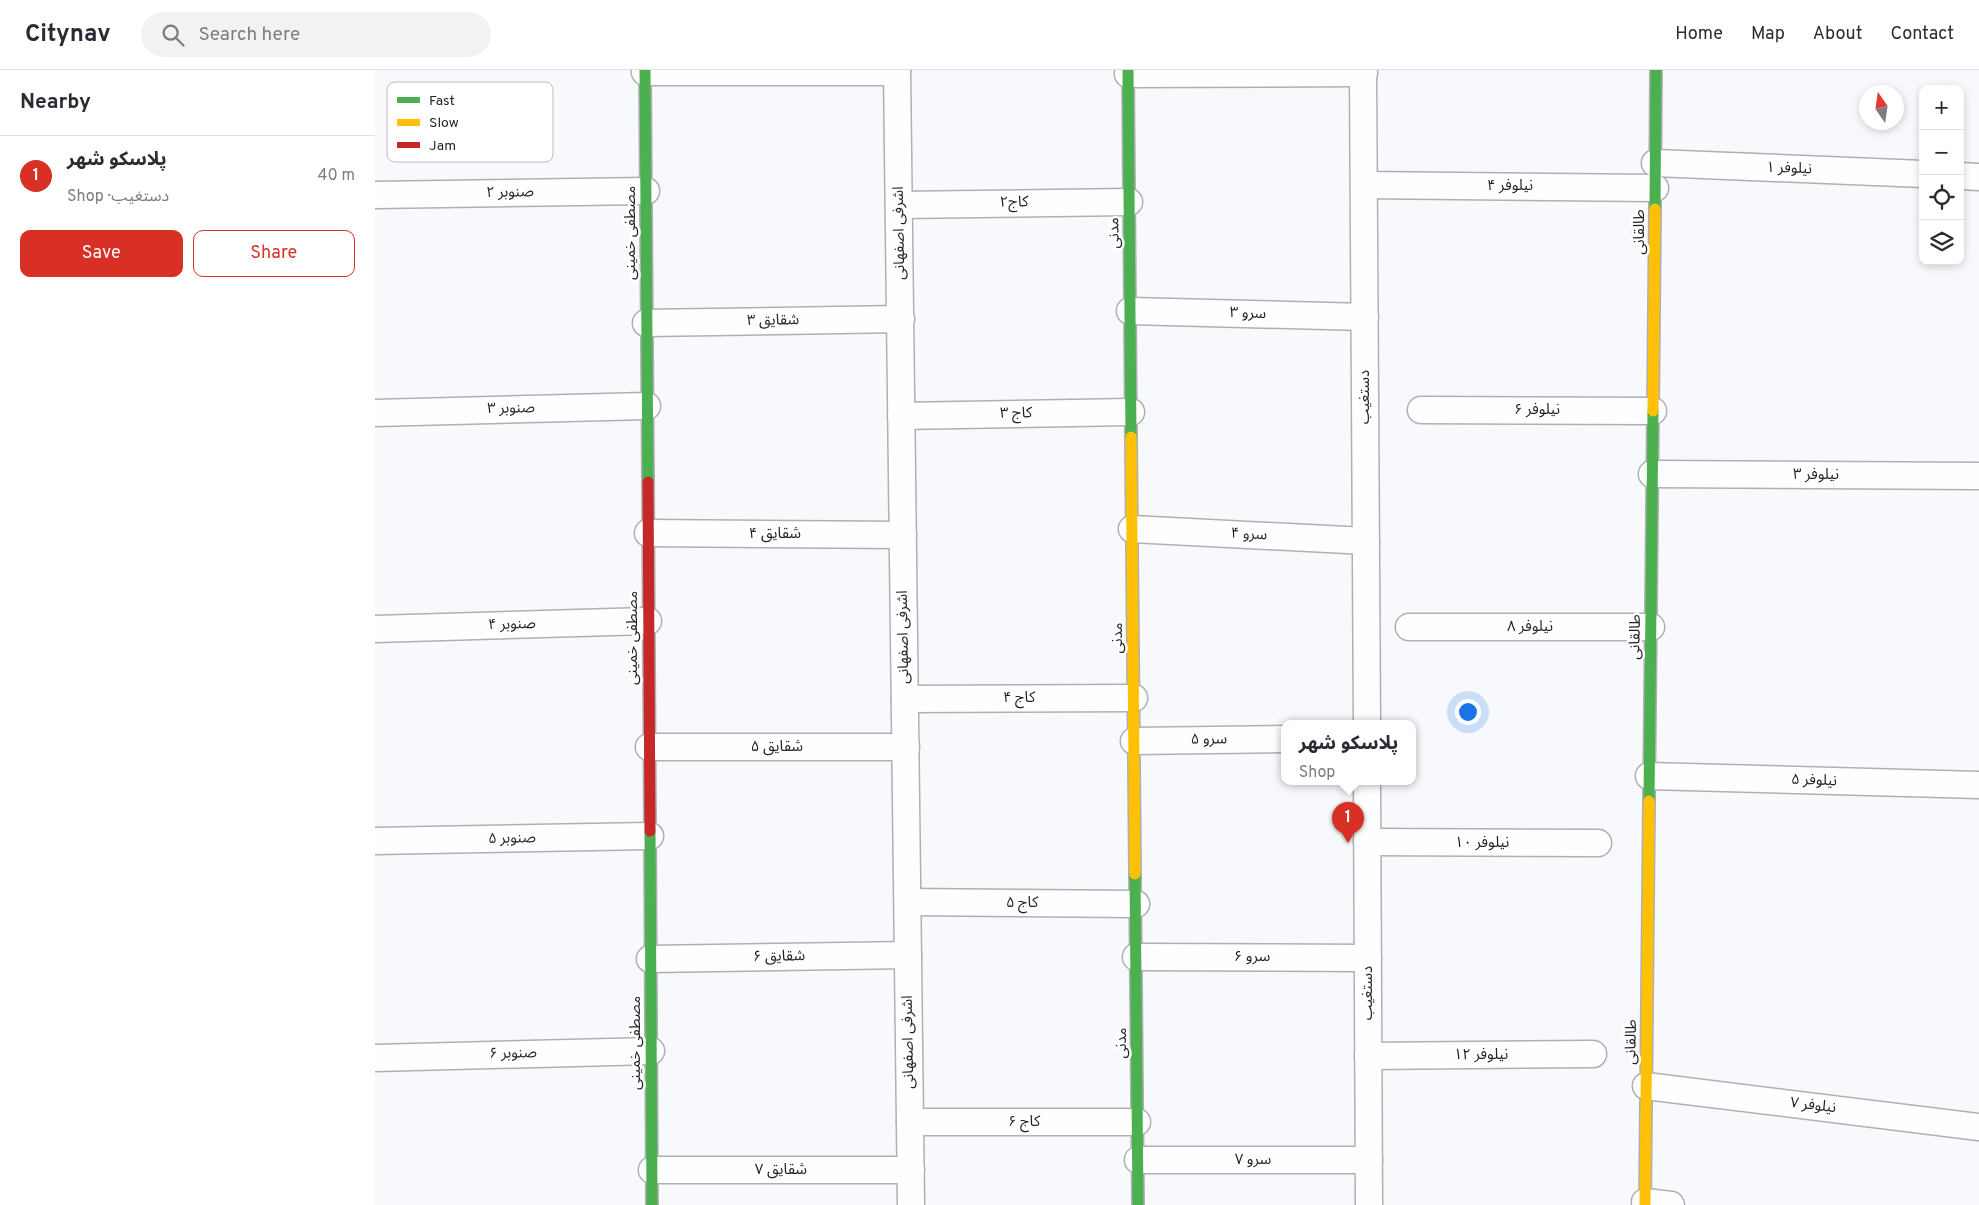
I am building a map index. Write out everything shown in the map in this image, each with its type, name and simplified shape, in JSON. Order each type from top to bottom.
[{"type":"street","name":"طالقانی","points":[[1645,1204],[1656,70]]},
{"type":"street","points":[[645,71],[897,71]]},
{"type":"street","name":"مصطفی خمینی","points":[[645,71],[652,1205]]},
{"type":"street","name":"اشرفی اصفهانی","points":[[897,71],[911,1205]]},
{"type":"street","points":[[1128,72],[1363,71]]},
{"type":"street","name":"دستغیب","points":[[1363,71],[1367,720]]},
{"type":"street","name":"مدنی","points":[[1128,72],[1138,1205]]},
{"type":"street","name":"نیلوفر ۱","points":[[1655,175],[1919,174]]},
{"type":"street","name":"نیلوفر ۴","points":[[1364,185],[1655,175]]},
{"type":"street","points":[[1964,176],[1979,176]]},
{"type":"street","name":"صنوبر ۲","points":[[375,195],[646,191]]},
{"type":"street","name":"کاج۲","points":[[899,204],[1129,202]]},
{"type":"street","name":"سرو ۳","points":[[1131,311],[1365,318]]},
{"type":"street","name":"شقایق ۳","points":[[646,323],[901,319]]},
{"type":"street","name":"صنوبر ۳","points":[[375,413],[647,406]]},
{"type":"street","name":"نیلوفر ۶","points":[[1421,410],[1653,410]]},
{"type":"street","name":"کاج ۳","points":[[901,416],[1131,412]]},
{"type":"street","name":"نیلوفر ۳","points":[[1652,474],[1979,476]]},
{"type":"street","name":"سرو ۴","points":[[1132,529],[1366,541]]},
{"type":"street","name":"شقایق ۴","points":[[648,533],[903,535]]},
{"type":"street","name":"صنوبر ۴","points":[[375,629],[648,621]]},
{"type":"street","name":"نیلوفر ۸","points":[[1409,626],[1651,627]]},
{"type":"street","name":"کاج ۴","points":[[905,699],[1134,698]]},
{"type":"street","name":"سرو ۵","points":[[1134,741],[1281,739]]},
{"type":"street","name":"شقایق ۵","points":[[649,747],[906,747]]},
{"type":"street","name":"نیلوفر ۵","points":[[1649,776],[1979,785]]},
{"type":"street","name":"دستغیب","points":[[1367,785],[1369,1205]]},
{"type":"street","name":"صنوبر ۵","points":[[375,841],[650,836]]},
{"type":"street","name":"نیلوفر ۱۰","points":[[1367,842],[1597,843]]},
{"type":"street","name":"کاج ۵","points":[[908,902],[1135,904]]},
{"type":"street","name":"شقایق ۶","points":[[650,959],[908,955]]},
{"type":"street","name":"سرو ۶","points":[[1136,957],[1368,958]]},
{"type":"street","name":"صنوبر ۶","points":[[375,1058],[651,1051]]},
{"type":"street","name":"نیلوفر ۱۲","points":[[1368,1056],[1593,1054]]},
{"type":"street","name":"نیلوفر ۷","points":[[1646,1086],[1979,1127]]},
{"type":"street","name":"کاج ۶","points":[[910,1122],[1137,1122]]},
{"type":"street","name":"سرو ۷","points":[[1138,1160],[1369,1160]]},
{"type":"street","name":"شقایق ۷","points":[[652,1170],[911,1170]]},
{"type":"street","points":[[1645,1204],[1671,1205]]},
{"type":"traffic: fast","points":[[645,70],[648,482]]},
{"type":"traffic: fast","points":[[1128,70],[1131,437]]},
{"type":"traffic: fast","points":[[1655,209],[1656,70]]},
{"type":"traffic: fast","points":[[1649,801],[1653,411]]},
{"type":"traffic: fast","points":[[650,831],[652,1205]]},
{"type":"traffic: fast","points":[[1135,874],[1138,1205]]},
{"type":"traffic: slow","points":[[1653,411],[1655,209]]},
{"type":"traffic: slow","points":[[1131,437],[1135,874]]},
{"type":"traffic: slow","points":[[1645,1205],[1649,801]]},
{"type":"traffic: jam","points":[[648,482],[650,831]]},
{"type":"place","name":"پلاسکو شهر","points":[[1348,843]]}]
